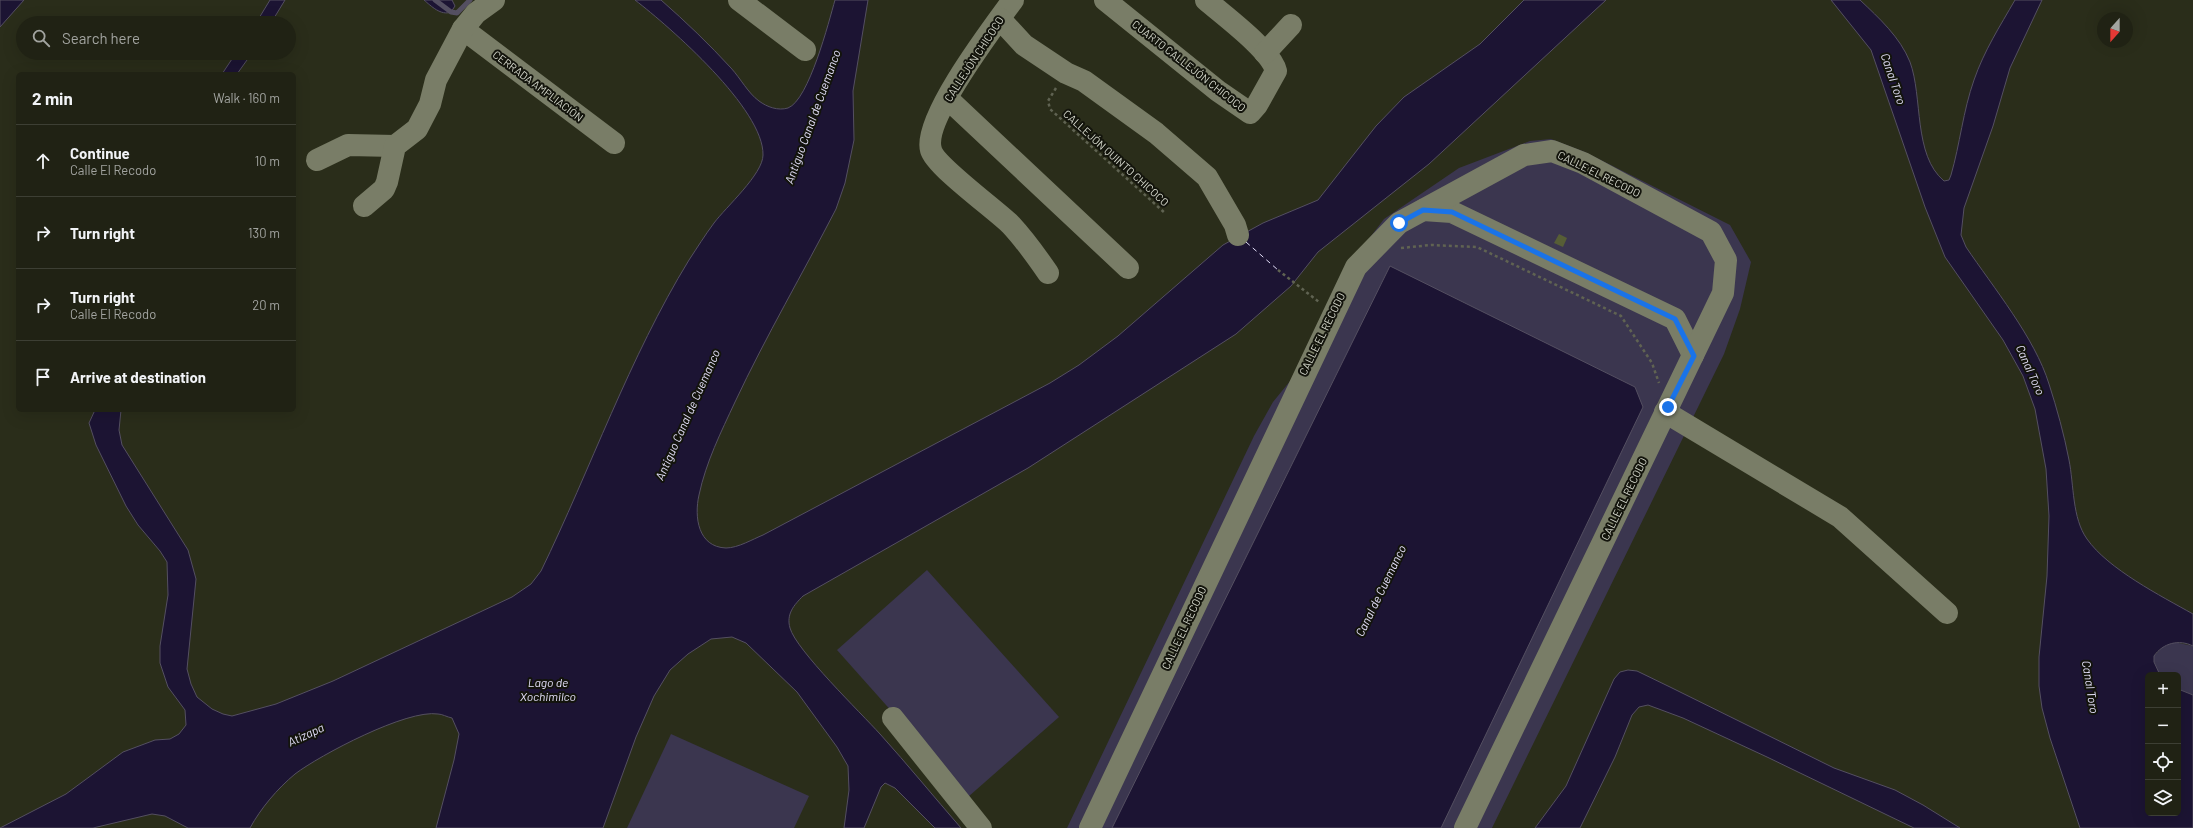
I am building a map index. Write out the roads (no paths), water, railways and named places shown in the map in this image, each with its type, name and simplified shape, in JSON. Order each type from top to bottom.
[{"type":"street","points":[[364,206],[417,129],[430,104],[436,80],[463,29],[476,13],[494,0]]},
{"type":"street","points":[[739,0],[805,50]]},
{"type":"street","name":"CALLEJÓN CHICOCO","points":[[1013,0],[966,68],[936,119],[930,139],[930,151],[944,167],[1010,225],[1048,273]]},
{"type":"street","name":"CUARTO CALLEJÓN CHICOCO","points":[[1105,0],[1246,112],[1250,113],[1257,105],[1276,71],[1275,65],[1265,53],[1206,0]]},
{"type":"street","points":[[1000,19],[1024,45],[1066,73],[1084,81],[1156,133],[1208,177],[1235,225],[1238,235]]},
{"type":"street","points":[[1265,53],[1291,25]]},
{"type":"street","name":"CERRADA AMPLIACIÓN","points":[[463,29],[614,143]]},
{"type":"street","points":[[948,99],[1128,268]]},
{"type":"street","points":[[318,160],[348,145],[390,167]]},
{"type":"street","name":"CALLE EL RECODO","points":[[1090,828],[1332,312],[1356,267],[1399,223],[1524,155],[1552,151],[1583,163],[1711,232],[1726,260],[1723,292],[1694,356],[1666,410],[1465,828]]},
{"type":"street","points":[[1423,210],[1452,212],[1675,319],[1694,356]]},
{"type":"street","points":[[1666,410],[1840,517],[1947,613]]},
{"type":"street","points":[[893,718],[981,828]]},
{"type":"water","points":[[0,0],[24,0],[0,27]]},
{"type":"water","points":[[270,0],[285,0],[275,16],[260,16]]},
{"type":"water","points":[[424,0],[452,0],[455,6],[451,12],[444,13],[436,10]]},
{"type":"water","name":"Lago de Xochimilco","points":[[635,0],[661,0],[714,50],[731,68],[755,98],[769,107],[780,109],[788,108],[796,102],[811,76],[835,0],[868,0],[853,91],[854,140],[845,183],[836,209],[735,402],[714,447],[699,495],[697,512],[698,521],[704,537],[709,542],[717,546],[731,548],[763,535],[1050,383],[1079,365],[1118,336],[1223,245],[1263,223],[1318,200],[1376,126],[1404,97],[1480,44],[1524,0],[1606,0],[1429,164],[1318,252],[1291,286],[1236,334],[1028,468],[803,596],[797,603],[790,614],[789,623],[795,638],[804,651],[816,666],[871,724],[961,828],[935,828],[895,788],[885,783],[881,787],[864,828],[844,828],[849,790],[848,766],[837,747],[797,692],[746,643],[732,637],[711,639],[688,654],[670,670],[654,696],[636,737],[603,828],[436,828],[454,760],[459,734],[452,718],[441,714],[424,714],[386,726],[364,735],[343,745],[307,766],[295,774],[276,792],[264,806],[250,828],[188,828],[165,816],[152,814],[93,828],[0,828],[66,794],[123,752],[155,740],[170,739],[179,734],[186,725],[185,710],[168,687],[160,663],[160,646],[168,595],[167,562],[160,551],[138,525],[126,506],[96,445],[89,423],[94,412],[121,412],[119,430],[122,445],[188,550],[196,579],[187,669],[191,684],[197,697],[212,709],[223,714],[232,716],[276,704],[333,681],[512,597],[531,584],[541,571],[629,374],[667,297],[689,260],[711,228],[751,181],[761,163],[763,155],[759,136],[748,115],[732,93],[691,49]]},
{"type":"water","name":"Canal Toro","points":[[1831,0],[1860,0],[1888,28],[1901,44],[1910,62],[1914,76],[1920,125],[1927,156],[1934,170],[1944,181],[1949,180],[1970,92],[1978,69],[1993,39],[2015,0],[2042,0],[2010,68],[1993,126],[1964,208],[1961,235],[1966,247],[2024,331],[2043,367],[2055,403],[2065,441],[2071,470],[2074,501],[2082,531],[2096,550],[2121,571],[2193,614],[2193,646],[2182,643],[2167,645],[2154,656],[2154,662],[2159,672],[2145,672],[2145,816],[2181,816],[2181,690],[2193,695],[2193,828],[2080,828],[2050,738],[2042,708],[2039,686],[2039,657],[2047,576],[2049,516],[2046,469],[2035,409],[2023,376],[2003,340],[1945,257],[1925,207],[1871,50]]},
{"type":"water","points":[[231,60],[247,60],[238,72],[223,72]]},
{"type":"water","name":"Canal de Cuemanco","points":[[1390,266],[1635,387],[1643,407],[1441,828],[1112,828]]},
{"type":"water","points":[[1628,670],[1637,671],[1834,768],[1895,790],[1960,828],[1914,828],[1683,718],[1648,705],[1639,707],[1632,715],[1615,757],[1580,828],[1535,828],[1566,786],[1614,679],[1620,672]]},
{"type":"waterway","points":[[435,0],[451,12],[457,13],[470,0]]},
{"type":"water label","name":"Antiguo Canal de Cuemanco","points":[[813,117]]},
{"type":"water label","name":"Antiguo Canal de Cuemanco","points":[[688,415]]},
{"type":"water label","name":"Atizapa","points":[[306,735]]}]
